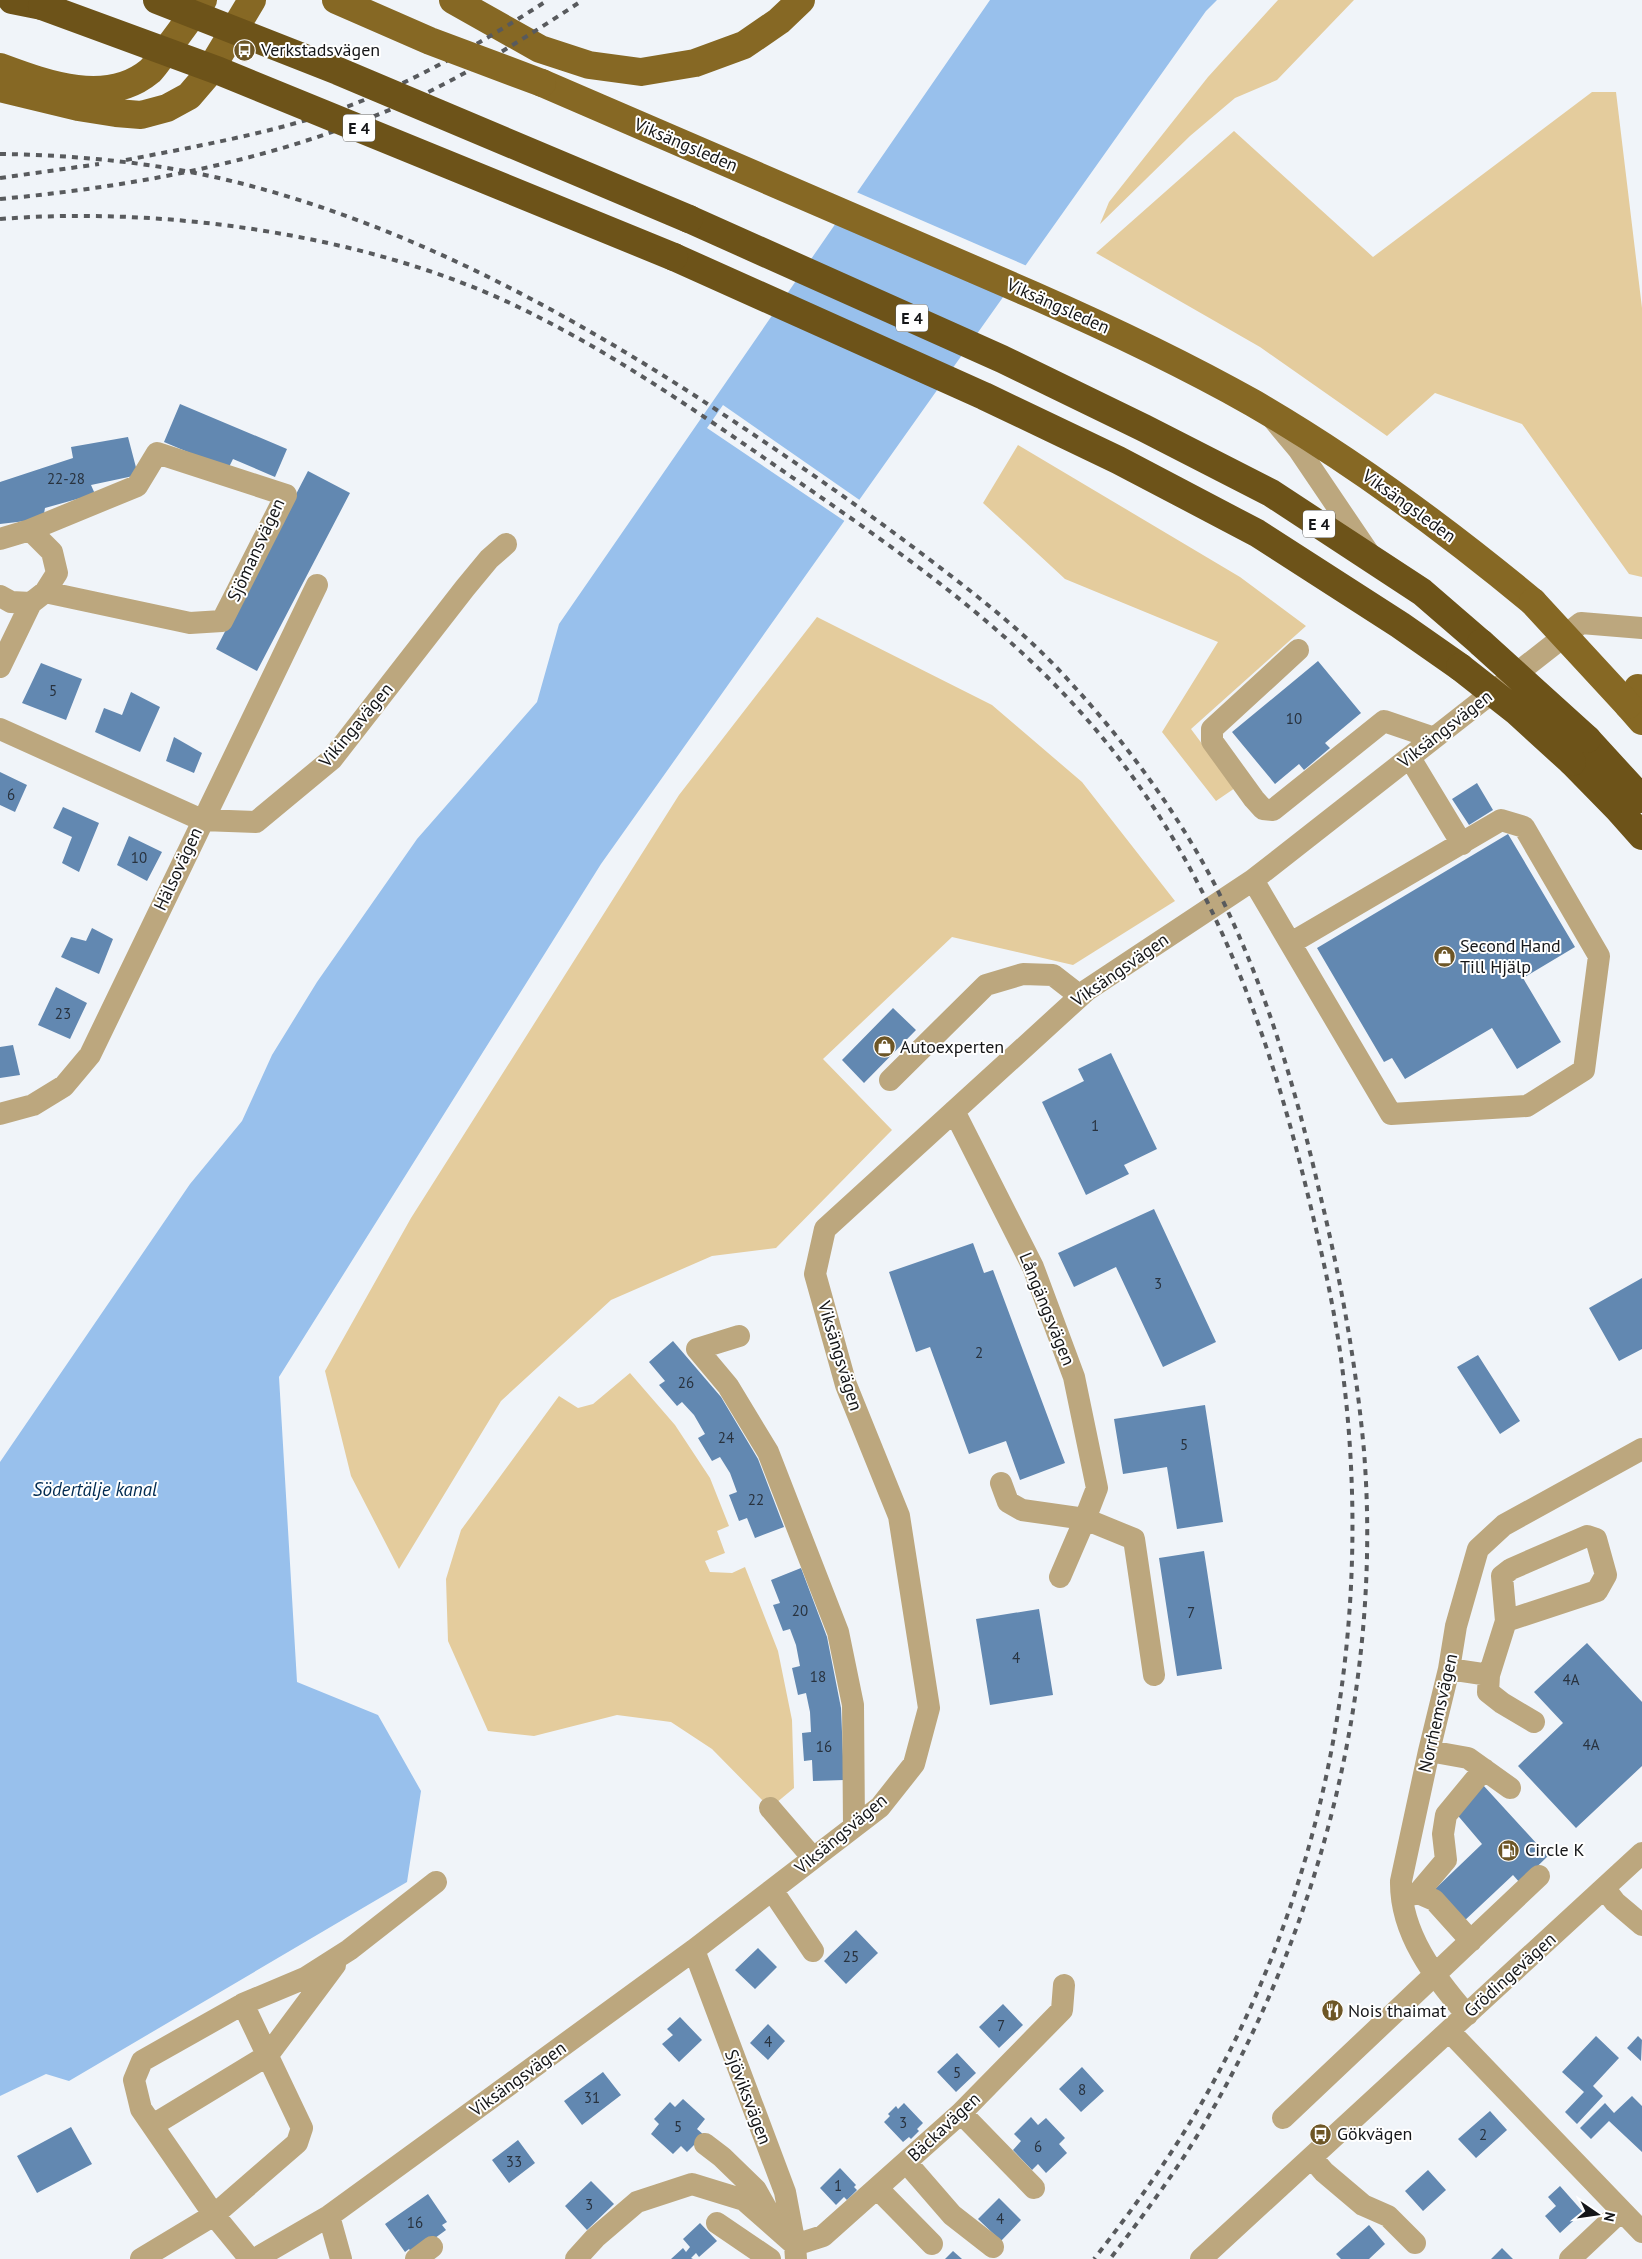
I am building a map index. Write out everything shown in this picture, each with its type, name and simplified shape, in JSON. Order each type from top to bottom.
[{"type":"highway","points":[[12,0],[34,3]]},
{"type":"highway","name":"E 4","points":[[157,0],[338,71],[689,219],[1002,359],[1144,428],[1271,493],[1422,592],[1587,739],[1642,799]]},
{"type":"highway","name":"E 4","points":[[34,3],[218,71],[674,257],[984,396],[1118,460],[1257,533],[1400,625],[1460,668],[1516,711],[1572,762],[1642,836]]},
{"type":"main road","points":[[0,67],[53,84],[86,91],[109,89],[132,82],[150,70],[203,0]]},
{"type":"main road","points":[[0,88],[78,107],[116,113],[141,115],[167,108],[189,96],[207,75],[252,0]]},
{"type":"main road","points":[[336,0],[430,41],[542,83]]},
{"type":"main road","points":[[376,0],[438,29],[542,83]]},
{"type":"main road","points":[[453,0],[540,49],[589,65],[642,72],[695,63],[744,45],[779,21],[801,0]]},
{"type":"main road","name":"Viksängsleden","points":[[542,83],[1033,295],[1112,330],[1196,372],[1268,413],[1360,470],[1471,551],[1533,602],[1637,702]]},
{"type":"street","points":[[1268,413],[1299,450],[1374,560]]},
{"type":"street","name":"Sjömansvägen","points":[[0,539],[30,530],[136,486],[157,453],[286,495],[222,621],[190,623],[38,597],[11,602],[0,596]]},
{"type":"street","points":[[0,667],[38,597],[56,573],[52,552],[30,530]]},
{"type":"street","name":"Vikingavägen","points":[[0,729],[202,820],[256,822],[332,760],[465,588],[489,559],[506,544]]},
{"type":"street","name":"Hälsovägen","points":[[0,1114],[34,1104],[64,1086],[90,1055],[317,585]]},
{"type":"street","name":"Viksängsvägen","points":[[255,2259],[329,2216],[694,1950],[880,1807],[914,1764],[929,1708],[900,1516],[846,1385],[815,1274],[826,1229],[1080,996],[1253,880],[1581,623],[1642,628]]},
{"type":"street","points":[[1298,650],[1212,729],[1212,741],[1254,800],[1263,809],[1273,810],[1384,721],[1434,738]]},
{"type":"street","points":[[1410,758],[1462,844]]},
{"type":"street","points":[[1253,880],[1290,943],[1391,1114],[1526,1106],[1584,1070],[1599,956],[1524,827],[1501,820],[1290,943]]},
{"type":"street","points":[[890,1080],[986,985],[1023,974],[1053,975],[1080,996]]},
{"type":"street","name":"Långängsvägen","points":[[954,1111],[1033,1268],[1074,1377],[1097,1488],[1060,1577]]},
{"type":"street","points":[[739,1336],[697,1349],[728,1386],[768,1452],[838,1632],[853,1705],[854,1826]]},
{"type":"street","name":"Norrhemsvägen","points":[[1467,2015],[1435,1974],[1414,1939],[1409,1895],[1401,1881],[1449,1668],[1456,1626],[1478,1548],[1504,1524],[1642,1449]]},
{"type":"street","points":[[1001,1483],[1008,1502],[1022,1510],[1085,1519],[1134,1538],[1154,1675]]},
{"type":"street","points":[[1506,1621],[1597,1591],[1606,1575],[1596,1539],[1587,1536],[1511,1570],[1502,1576],[1506,1621],[1489,1675],[1488,1692],[1502,1704],[1534,1722]]},
{"type":"street","points":[[1449,1668],[1489,1675]]},
{"type":"street","points":[[1429,1751],[1468,1758],[1510,1788]]},
{"type":"street","points":[[1409,1895],[1446,1860],[1443,1834],[1446,1815],[1484,1769]]},
{"type":"street","points":[[770,1808],[813,1858]]},
{"type":"street","name":"Grödingevägen","points":[[1201,2259],[1642,1853]]},
{"type":"street","points":[[1283,2118],[1539,1876]]},
{"type":"street","points":[[250,2259],[214,2215],[141,2109],[134,2080],[142,2061],[243,2004],[305,1978],[344,1953],[436,1882]]},
{"type":"street","points":[[1605,1889],[1615,1902],[1642,1925]]},
{"type":"street","points":[[772,1890],[814,1951]]},
{"type":"street","points":[[1409,1895],[1434,1900],[1470,1941]]},
{"type":"street","name":"Sjöviksvägen","points":[[694,1950],[785,2192],[796,2252]]},
{"type":"street","points":[[153,2125],[268,2055],[344,1953]]},
{"type":"street","name":"Bäckavägen","points":[[796,2252],[823,2236],[961,2113],[1062,2010],[1064,1985]]},
{"type":"street","points":[[141,2259],[214,2215],[297,2143],[302,2128],[243,2004]]},
{"type":"street","points":[[1449,2031],[1642,2232]]},
{"type":"street","points":[[961,2113],[1034,2188]]},
{"type":"street","points":[[705,2144],[722,2157],[756,2190],[779,2231]]},
{"type":"street","points":[[1312,2158],[1324,2172],[1363,2205],[1388,2216],[1415,2243]]},
{"type":"street","points":[[906,2162],[952,2215],[993,2247]]},
{"type":"street","points":[[576,2259],[595,2238],[637,2202],[692,2184],[744,2200],[779,2231],[796,2252]]},
{"type":"street","points":[[877,2188],[932,2244]]},
{"type":"street","points":[[1570,2259],[1621,2211]]},
{"type":"street","points":[[329,2216],[341,2259]]},
{"type":"street","points":[[717,2223],[770,2259]]},
{"type":"shaded area","points":[[1278,0],[1354,0],[1277,80],[1235,98],[1190,136],[1100,224],[1109,202],[1208,77]]},
{"type":"shaded area","points":[[1592,92],[1616,92],[1642,308],[1642,577],[1629,574],[1522,424],[1435,393],[1387,436],[1260,347],[1096,253],[1234,131],[1373,257]]},
{"type":"shaded area","points":[[1018,445],[1240,577],[1306,626],[1191,729],[1235,788],[1216,801],[1162,732],[1218,642],[1065,579],[983,503]]},
{"type":"shaded area","points":[[817,617],[992,705],[1082,782],[1175,901],[1073,965],[952,937],[823,1059],[892,1130],[776,1248],[712,1256],[611,1300],[501,1401],[399,1569],[351,1476],[325,1371],[411,1218],[679,795]]},
{"type":"shaded area","points":[[630,1373],[675,1425],[710,1478],[729,1526],[717,1531],[725,1553],[705,1561],[710,1572],[732,1573],[745,1567],[778,1651],[792,1720],[794,1788],[770,1808],[712,1749],[671,1722],[617,1715],[534,1736],[488,1731],[448,1641],[446,1579],[461,1530],[559,1396],[578,1408],[593,1404]]},
{"type":"water","name":"Södertälje kanal","points":[[990,0],[1217,0],[1206,11],[601,864],[279,1377],[297,1682],[378,1715],[421,1791],[407,1882],[69,2081],[46,2074],[0,2096],[0,1462],[190,1184],[242,1121],[272,1055],[317,982],[417,839],[537,702],[559,624]]},
{"type":"pier","points":[[854,191],[1027,266],[1005,296],[833,222]]},
{"type":"pier","points":[[723,405],[861,501],[846,522],[707,428]]},
{"type":"building","points":[[180,404],[287,449],[275,477],[233,459],[228,469],[164,442]]},
{"type":"building","points":[[128,437],[138,475],[91,485],[95,494],[45,508],[43,519],[0,524],[0,482],[73,458],[71,447]]},
{"type":"building","points":[[308,471],[350,493],[257,671],[216,649]]},
{"type":"building","points":[[1318,661],[1361,713],[1325,743],[1330,748],[1304,770],[1299,764],[1275,784],[1232,732]]},
{"type":"building","points":[[41,663],[82,679],[66,720],[22,703]]},
{"type":"building","points":[[131,692],[160,707],[140,752],[95,732],[104,708],[122,715]]},
{"type":"building","points":[[174,737],[202,753],[194,773],[166,761]]},
{"type":"building","points":[[0,772],[27,785],[15,812],[0,805]]},
{"type":"building","points":[[1477,783],[1493,810],[1469,825],[1452,799]]},
{"type":"building","points":[[63,807],[99,823],[79,872],[62,863],[72,837],[53,828]]},
{"type":"building","points":[[1508,834],[1575,947],[1523,978],[1561,1042],[1517,1069],[1492,1028],[1405,1079],[1392,1058],[1384,1062],[1317,948]]},
{"type":"building","points":[[129,836],[162,852],[147,881],[117,865]]},
{"type":"building","points":[[92,928],[113,939],[99,974],[61,957],[71,937],[86,941]]},
{"type":"building","points":[[56,987],[87,1003],[70,1039],[38,1025]]},
{"type":"building","points":[[893,1008],[916,1030],[864,1083],[842,1060]]},
{"type":"building","points":[[13,1045],[20,1075],[0,1078],[0,1047]]},
{"type":"building","points":[[1111,1053],[1157,1149],[1124,1165],[1129,1174],[1086,1195],[1042,1102],[1084,1081],[1078,1069]]},
{"type":"building","points":[[1154,1209],[1216,1342],[1163,1367],[1116,1267],[1074,1287],[1058,1253]]},
{"type":"building","points":[[973,1243],[984,1273],[993,1270],[1065,1463],[1020,1480],[1006,1441],[969,1454],[930,1347],[916,1352],[889,1272]]},
{"type":"building","points":[[1642,1278],[1642,1349],[1619,1361],[1589,1308]]},
{"type":"building","points":[[673,1341],[721,1397],[758,1459],[784,1527],[755,1538],[747,1518],[739,1521],[729,1495],[737,1492],[730,1473],[720,1457],[712,1461],[698,1438],[705,1434],[694,1415],[682,1402],[677,1406],[659,1385],[665,1381],[649,1362]]},
{"type":"building","points":[[1478,1355],[1520,1421],[1500,1434],[1457,1367]]},
{"type":"building","points":[[1205,1405],[1223,1522],[1177,1529],[1167,1467],[1123,1474],[1114,1419]]},
{"type":"building","points":[[1204,1551],[1222,1669],[1177,1676],[1159,1558]]},
{"type":"building","points":[[801,1568],[827,1637],[841,1708],[844,1780],[813,1781],[812,1760],[804,1761],[802,1733],[811,1732],[810,1712],[806,1693],[798,1695],[792,1668],[800,1666],[796,1645],[790,1629],[783,1631],[773,1605],[780,1603],[771,1580]]},
{"type":"building","points":[[1039,1609],[1053,1695],[990,1705],[976,1619]]},
{"type":"building","points":[[1587,1643],[1642,1702],[1642,1766],[1576,1828],[1518,1766],[1563,1723],[1534,1692]]},
{"type":"building","name":"Circle K","points":[[1483,1785],[1548,1856],[1520,1883],[1513,1875],[1463,1922],[1433,1891],[1482,1844],[1454,1811]]},
{"type":"building","points":[[856,1930],[878,1953],[846,1984],[824,1961]]},
{"type":"building","points":[[758,1948],[777,1967],[755,1989],[735,1970]]},
{"type":"building","points":[[1003,2004],[1023,2025],[999,2048],[979,2027]]},
{"type":"building","points":[[680,2017],[702,2040],[679,2062],[662,2044],[673,2035],[667,2029]]},
{"type":"building","points":[[768,2024],[785,2041],[768,2060],[750,2043]]},
{"type":"building","points":[[1596,2036],[1619,2058],[1593,2086],[1603,2096],[1577,2124],[1565,2112],[1584,2092],[1562,2072]]},
{"type":"building","points":[[1638,2036],[1642,2040],[1641,2061],[1627,2048]]},
{"type":"building","points":[[957,2053],[976,2073],[956,2092],[937,2072]]},
{"type":"building","points":[[1082,2067],[1104,2091],[1081,2112],[1059,2089]]},
{"type":"building","points":[[603,2072],[621,2095],[582,2125],[564,2101]]},
{"type":"building","points":[[1632,2096],[1642,2106],[1642,2152],[1609,2121],[1591,2139],[1580,2128],[1605,2103],[1614,2113]]},
{"type":"building","points":[[683,2099],[705,2119],[697,2129],[704,2135],[687,2152],[681,2146],[673,2154],[651,2134],[659,2124],[654,2119],[670,2102],[675,2107]]},
{"type":"building","points":[[904,2103],[923,2123],[917,2129],[919,2131],[911,2139],[909,2137],[903,2142],[884,2122],[890,2116],[888,2114],[896,2106],[898,2109]]},
{"type":"building","points":[[1490,2111],[1507,2130],[1476,2158],[1458,2139]]},
{"type":"building","points":[[1031,2117],[1038,2125],[1046,2118],[1065,2138],[1059,2144],[1067,2153],[1046,2173],[1038,2164],[1032,2170],[1013,2150],[1021,2141],[1014,2134]]},
{"type":"building","points":[[71,2127],[92,2164],[37,2193],[17,2156]]},
{"type":"building","points":[[518,2140],[535,2163],[509,2183],[492,2160]]},
{"type":"building","points":[[840,2168],[856,2185],[854,2187],[857,2190],[847,2200],[844,2197],[836,2205],[820,2188]]},
{"type":"building","points":[[1428,2170],[1446,2190],[1423,2211],[1405,2191]]},
{"type":"building","points":[[591,2181],[614,2204],[587,2230],[565,2206]]},
{"type":"building","points":[[1560,2186],[1583,2212],[1560,2233],[1545,2216],[1556,2206],[1548,2197]]},
{"type":"building","points":[[428,2194],[447,2222],[442,2225],[446,2230],[413,2254],[409,2249],[405,2252],[385,2224]]},
{"type":"building","points":[[999,2198],[1021,2220],[1001,2241],[978,2219]]},
{"type":"building","points":[[700,2223],[717,2241],[699,2257],[696,2253],[691,2258],[693,2259],[671,2259],[683,2248],[686,2252],[690,2247],[683,2239]]},
{"type":"building","points":[[1369,2225],[1385,2244],[1369,2259],[1341,2259],[1336,2254]]},
{"type":"building","points":[[1502,2248],[1513,2259],[1491,2259]]},
{"type":"building","points":[[953,2251],[962,2259],[945,2259]]},
{"type":"railway","points":[[126,160],[227,140],[326,114],[384,92],[413,78],[468,49],[548,0]]},
{"type":"railway","points":[[0,199],[98,188],[146,180],[242,159],[336,131],[408,102],[460,76],[510,47],[583,0]]},
{"type":"railway","points":[[0,154],[83,158],[138,164],[192,172],[283,195],[346,216],[407,240],[467,267],[584,328],[641,362],[728,417],[849,500],[990,606],[1023,635],[1070,682],[1111,729],[1167,805],[1215,885],[1249,959],[1276,1034],[1300,1112],[1327,1222],[1352,1352],[1364,1451],[1367,1537],[1364,1623],[1353,1709],[1336,1794],[1314,1877],[1285,1959],[1250,2038],[1210,2114],[1163,2188],[1110,2259]]},
{"type":"railway","points":[[0,178],[99,164]]},
{"type":"railway","points":[[0,219],[63,216],[128,217],[261,230],[328,243],[392,259],[454,280],[512,304],[576,337],[669,394],[852,519],[943,586],[1029,659],[1069,699],[1106,742],[1142,790],[1174,841],[1203,893],[1228,947],[1250,1002],[1288,1116],[1321,1249],[1331,1299],[1343,1374],[1351,1470],[1352,1567],[1345,1663],[1330,1758],[1308,1851],[1277,1942],[1240,2031],[1194,2116],[1171,2153],[1094,2259]]},
{"type":"place","name":"Verkstadsvägen","points":[[245,50]]},
{"type":"place","name":"Second Hand Till Hjälp","points":[[1444,956]]},
{"type":"place","name":"Autoexperten","points":[[884,1047]]},
{"type":"place","name":"Circle K","points":[[1509,1850]]},
{"type":"place","name":"Nois thaimat","points":[[1332,2011]]},
{"type":"place","name":"Gökvägen","points":[[1321,2134]]}]
